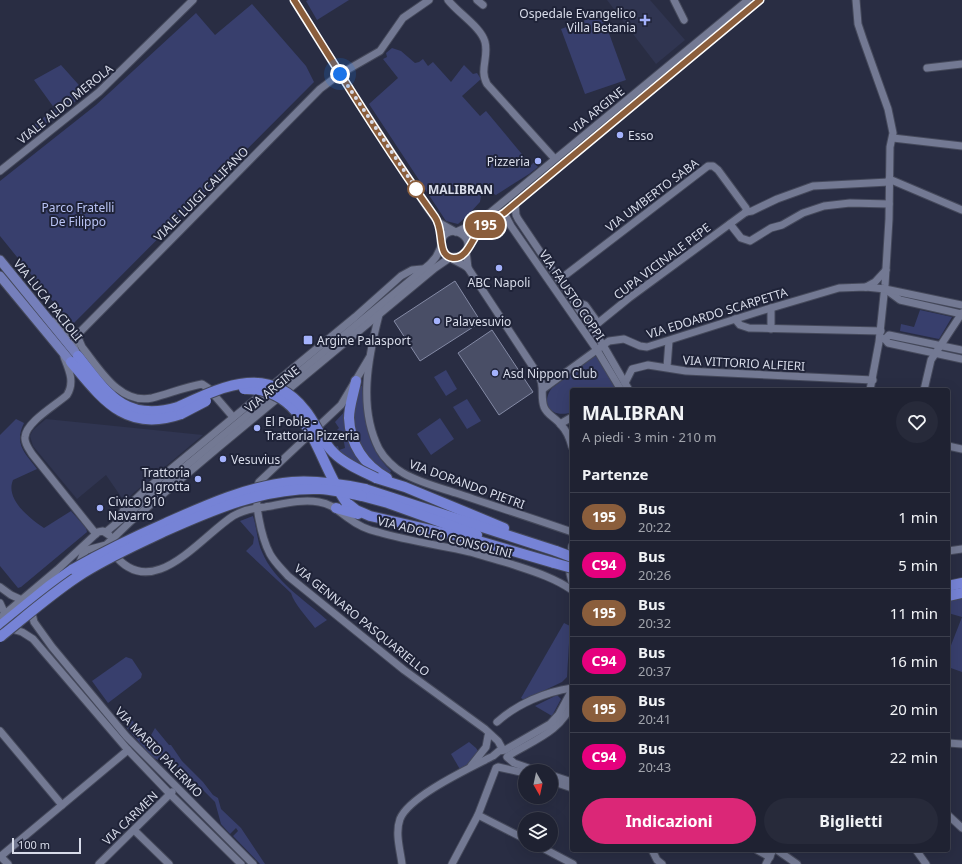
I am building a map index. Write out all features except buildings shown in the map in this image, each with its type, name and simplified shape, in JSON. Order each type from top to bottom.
[{"type":"highway","points":[[74,359],[99,395],[120,412],[134,418],[150,420],[167,418],[221,388],[238,383],[260,383],[275,387],[294,398],[313,420],[326,443],[334,453],[343,460],[376,478],[404,487],[521,535],[545,548]]},
{"type":"highway","points":[[356,381],[349,417],[351,432],[355,444],[360,454],[378,473],[404,487]]},
{"type":"highway","points":[[180,410],[234,390],[254,389],[277,395],[296,410],[305,423],[337,488],[346,502],[356,510],[370,516]]},
{"type":"highway","points":[[4,627],[50,586],[73,569],[100,554],[183,515],[220,500],[247,491],[293,482],[342,484],[570,556]]},
{"type":"highway","points":[[0,636],[78,576],[133,546],[218,509],[271,493],[292,490],[320,489],[364,492],[388,503],[554,563]]},
{"type":"highway","points":[[336,508],[475,540],[570,567]]},
{"type":"highway","points":[[950,586],[962,583]]},
{"type":"highway","points":[[950,596],[962,593]]},
{"type":"main road","name":"VIA LUCA PACIOLI","points":[[0,260],[43,312],[74,359]]},
{"type":"main road","name":"VIA LUCA PACIOLI","points":[[0,276],[61,350],[74,359]]},
{"type":"street","name":"VIALE ALDO MEROLA","points":[[0,171],[99,92],[193,0]]},
{"type":"street","points":[[294,0],[340,74],[438,222],[445,254],[468,268],[540,376],[543,389],[544,407],[566,431],[570,442]]},
{"type":"street","name":"VIALE LUIGI CALIFANO","points":[[74,359],[73,345],[75,337],[320,89],[340,74],[383,49],[403,18],[429,0]]},
{"type":"street","points":[[448,0],[480,33],[484,40],[486,53],[483,72],[487,84],[554,158]]},
{"type":"street","points":[[674,0],[684,20]]},
{"type":"street","name":"VIA ARGINE","points":[[455,231],[476,223],[748,0]]},
{"type":"street","name":"VIA ARGINE","points":[[466,251],[480,230],[515,204],[760,0]]},
{"type":"street","points":[[856,0],[858,24],[888,108],[893,138],[890,147],[889,204],[882,336],[871,388]]},
{"type":"street","points":[[927,68],[962,64]]},
{"type":"street","points":[[893,138],[962,146]]},
{"type":"street","name":"VIA UMBERTO SABA","points":[[559,280],[708,166],[713,166],[718,170],[746,208],[746,212]]},
{"type":"street","points":[[889,181],[899,182],[962,210]]},
{"type":"street","name":"CUPA VICINALE PEPE","points":[[592,328],[629,298],[746,212],[752,211],[777,199],[813,186],[889,181]]},
{"type":"street","points":[[730,224],[741,238],[750,241],[771,228],[782,225],[803,213],[819,207],[850,203],[889,204]]},
{"type":"street","name":"VIA FAUSTO COPPI","points":[[515,204],[518,219],[592,328],[627,387]]},
{"type":"street","name":"VIA FAUSTO COPPI","points":[[504,213],[511,226],[597,350],[620,388]]},
{"type":"street","points":[[438,222],[466,237],[468,244],[466,251],[468,268]]},
{"type":"street","points":[[442,243],[446,234],[455,231]]},
{"type":"street","name":"VIA ARGINE","points":[[106,532],[422,270],[436,257],[442,243]]},
{"type":"street","points":[[451,257],[459,257],[466,251]]},
{"type":"street","name":"VIA ARGINE","points":[[0,636],[4,627],[31,609],[70,579],[76,572],[83,554],[87,550],[105,544],[220,446],[435,268],[451,257]]},
{"type":"street","name":"VIA ARGINE","points":[[116,524],[123,511],[143,492],[355,317],[401,276],[412,270],[422,270]]},
{"type":"street","points":[[866,287],[875,282],[886,270]]},
{"type":"street","name":"VIA EDOARDO SCARPETTA","points":[[543,389],[603,345],[613,340],[624,339],[646,347],[835,289],[866,287],[885,289],[962,305]]},
{"type":"street","points":[[885,289],[900,300],[962,314],[929,366],[924,388]]},
{"type":"street","name":"VIA FAUSTO COPPI","points":[[574,301],[585,305],[598,323]]},
{"type":"street","points":[[771,308],[771,329]]},
{"type":"street","points":[[43,312],[52,318],[67,334],[72,335],[80,332],[79,340],[82,347],[115,388],[127,396],[135,398],[150,398],[202,384],[208,388],[233,418]]},
{"type":"street","name":"VIA DORANDO PIETRI","points":[[379,315],[369,358],[366,384],[372,430],[379,450],[389,462],[403,473],[431,485],[570,531]]},
{"type":"street","points":[[735,319],[740,325],[746,328],[882,336],[890,335],[962,350]]},
{"type":"street","points":[[882,336],[888,343],[962,359]]},
{"type":"street","points":[[667,368],[669,341]]},
{"type":"street","points":[[0,603],[2,616],[22,600],[96,535],[100,531],[106,532],[109,535],[105,544],[96,544],[96,535],[32,454],[24,438],[31,423],[67,395],[71,389],[72,380],[61,350]]},
{"type":"street","name":"VIA GENNARO PASQUARIELLO","points":[[369,358],[346,398],[335,412],[261,480],[256,491],[266,544],[270,554],[280,568],[360,636],[498,741],[506,753]]},
{"type":"street","name":"VIA VITTORIO ALFIERI","points":[[627,387],[629,373],[635,367],[648,365],[686,371],[873,380]]},
{"type":"street","points":[[560,424],[570,418]]},
{"type":"street","points":[[950,446],[962,449]]},
{"type":"street","name":"VIA ADOLFO CONSOLINI","points":[[105,544],[118,560],[129,568],[147,572],[155,571],[171,565],[235,515],[258,508],[293,502],[312,501],[321,502],[336,508],[348,519],[377,532],[470,552],[527,569],[561,582],[570,589]]},
{"type":"street","points":[[950,551],[962,549]]},
{"type":"street","points":[[0,587],[11,595],[22,600]]},
{"type":"street","name":"VIA MARIO PALERMO","points":[[31,609],[33,620],[52,647],[126,736],[253,864]]},
{"type":"street","name":"VIA MARIO PALERMO","points":[[4,627],[22,632],[33,639],[128,750],[241,864]]},
{"type":"street","points":[[497,722],[513,709],[557,690],[570,689]]},
{"type":"street","points":[[402,864],[398,832],[400,819],[406,809],[425,794],[468,770],[493,761],[550,724],[559,714],[570,693]]},
{"type":"street","points":[[493,761],[555,728],[570,707]]},
{"type":"street","points":[[0,731],[62,805]]},
{"type":"street","points":[[452,864],[478,814],[493,761],[494,747],[487,732]]},
{"type":"street","points":[[468,770],[486,747],[487,732]]},
{"type":"street","points":[[950,743],[962,744]]},
{"type":"street","points":[[8,864],[0,856],[128,750]]},
{"type":"street","points":[[506,753],[514,763],[518,764]]},
{"type":"street","points":[[493,761],[518,770]]},
{"type":"street","points":[[558,777],[570,781]]},
{"type":"street","points":[[558,783],[570,787]]},
{"type":"street","name":"VIA CARMEN","points":[[99,864],[177,788]]},
{"type":"street","points":[[478,814],[518,835]]},
{"type":"street","points":[[950,817],[962,828]]},
{"type":"street","points":[[134,830],[169,864]]},
{"type":"street","points":[[550,852],[573,864]]},
{"type":"street","points":[[653,852],[657,860],[662,864]]},
{"type":"street","points":[[780,852],[797,864]]},
{"type":"street","points":[[917,852],[926,864]]},
{"type":"street","points":[[766,864],[772,853]]},
{"type":"shaded area","name":"Ospedale Evangelico Villa Betania","points":[[607,0],[650,0],[685,40],[656,64]]},
{"type":"shaded area","points":[[46,419],[203,435],[124,501],[106,475],[77,499],[33,446],[30,436],[33,430]]},
{"type":"green space","points":[[349,0],[317,20],[306,1]]},
{"type":"green space","name":"Parco Fratelli De Filippo","points":[[252,4],[306,66],[314,82],[72,325],[0,236],[0,181],[96,105],[196,13],[215,35]]},
{"type":"green space","points":[[602,14],[626,80],[585,94],[561,29]]},
{"type":"green space","points":[[392,48],[401,51],[415,63],[423,59],[428,66],[433,62],[451,82],[464,65],[473,74],[477,73],[481,79],[462,96],[480,116],[486,111],[531,165],[534,162],[538,167],[496,195],[484,189],[482,191],[480,202],[458,224],[446,221],[369,104],[398,78],[383,59],[387,57],[386,53]]},
{"type":"green space","points":[[61,65],[86,93],[29,138],[27,130],[55,109],[34,80]]},
{"type":"green space","points":[[920,310],[952,317],[939,339],[900,331],[901,324],[914,327]]},
{"type":"green space","points":[[595,356],[598,357],[616,388],[570,388],[570,413],[559,414],[550,409],[548,405],[548,394],[552,388]]},
{"type":"green space","points":[[446,370],[457,389],[446,396],[434,377]]},
{"type":"green space","points":[[359,385],[362,386],[366,421],[371,441],[382,461],[391,471],[389,475],[369,460],[357,439],[354,413]]},
{"type":"green space","points":[[467,399],[481,421],[467,429],[453,407]]},
{"type":"green space","points":[[347,409],[362,464],[361,465],[342,454],[335,447],[338,446],[339,450],[345,448],[342,431],[337,430],[339,428],[335,422]]},
{"type":"green space","points":[[440,418],[454,439],[431,455],[417,434]]},
{"type":"green space","points":[[16,419],[24,423],[21,430],[20,442],[25,453],[37,469],[13,480],[11,487],[15,501],[25,513],[44,528],[71,511],[86,528],[87,532],[18,588],[0,566],[0,435]]},
{"type":"green space","points":[[253,516],[260,548],[274,572],[282,581],[327,620],[315,628],[298,606],[291,593],[246,551],[253,544],[254,537],[240,521]]},
{"type":"green space","points":[[962,596],[962,617],[950,614],[950,599]]},
{"type":"green space","points":[[962,617],[962,672],[950,668],[950,648]]},
{"type":"green space","points":[[564,623],[570,626],[567,677],[562,682],[524,700],[521,698]]},
{"type":"green space","points":[[126,657],[132,659],[142,674],[141,678],[108,703],[92,681]]},
{"type":"green space","points":[[557,695],[561,699],[552,716],[535,706]]},
{"type":"green space","points":[[132,720],[146,739],[150,737],[155,728],[169,745],[171,745],[182,761],[203,782],[213,795],[218,798],[221,809],[241,828],[265,864],[260,864],[233,836],[238,831],[236,828],[230,834],[221,824],[215,802],[181,768],[175,767],[167,759],[158,760],[152,757],[125,726]]},
{"type":"green space","points":[[469,742],[480,754],[474,765],[461,771],[451,754]]},
{"type":"bus line","name":"195","points":[[294,0],[340,74],[438,222],[443,252],[449,257],[454,258],[463,255],[474,237],[488,223],[504,213],[760,0]]},
{"type":"place","name":"Ospedale Evangelico Villa Betania","points":[[645,20]]},
{"type":"place","name":"Esso","points":[[620,135]]},
{"type":"place","name":"Pizzeria","points":[[538,161]]},
{"type":"place","name":"MALIBRAN","points":[[416,189]]},
{"type":"place","name":"ABC Napoli","points":[[499,268]]},
{"type":"place","name":"Palavesuvio","points":[[437,321]]},
{"type":"place","name":"Argine Palasport","points":[[308,340]]},
{"type":"place","name":"Asd Nippon Club","points":[[495,373]]},
{"type":"place","name":"El Poble - Trattoria Pizzeria","points":[[257,428]]},
{"type":"place","name":"Vesuvius","points":[[223,459]]},
{"type":"place","name":"Trattoria la grotta","points":[[198,479]]},
{"type":"place","name":"Civico 910 Navarro","points":[[100,508]]},
{"type":"route","points":[[340,74],[419,193],[416,189]]}]
